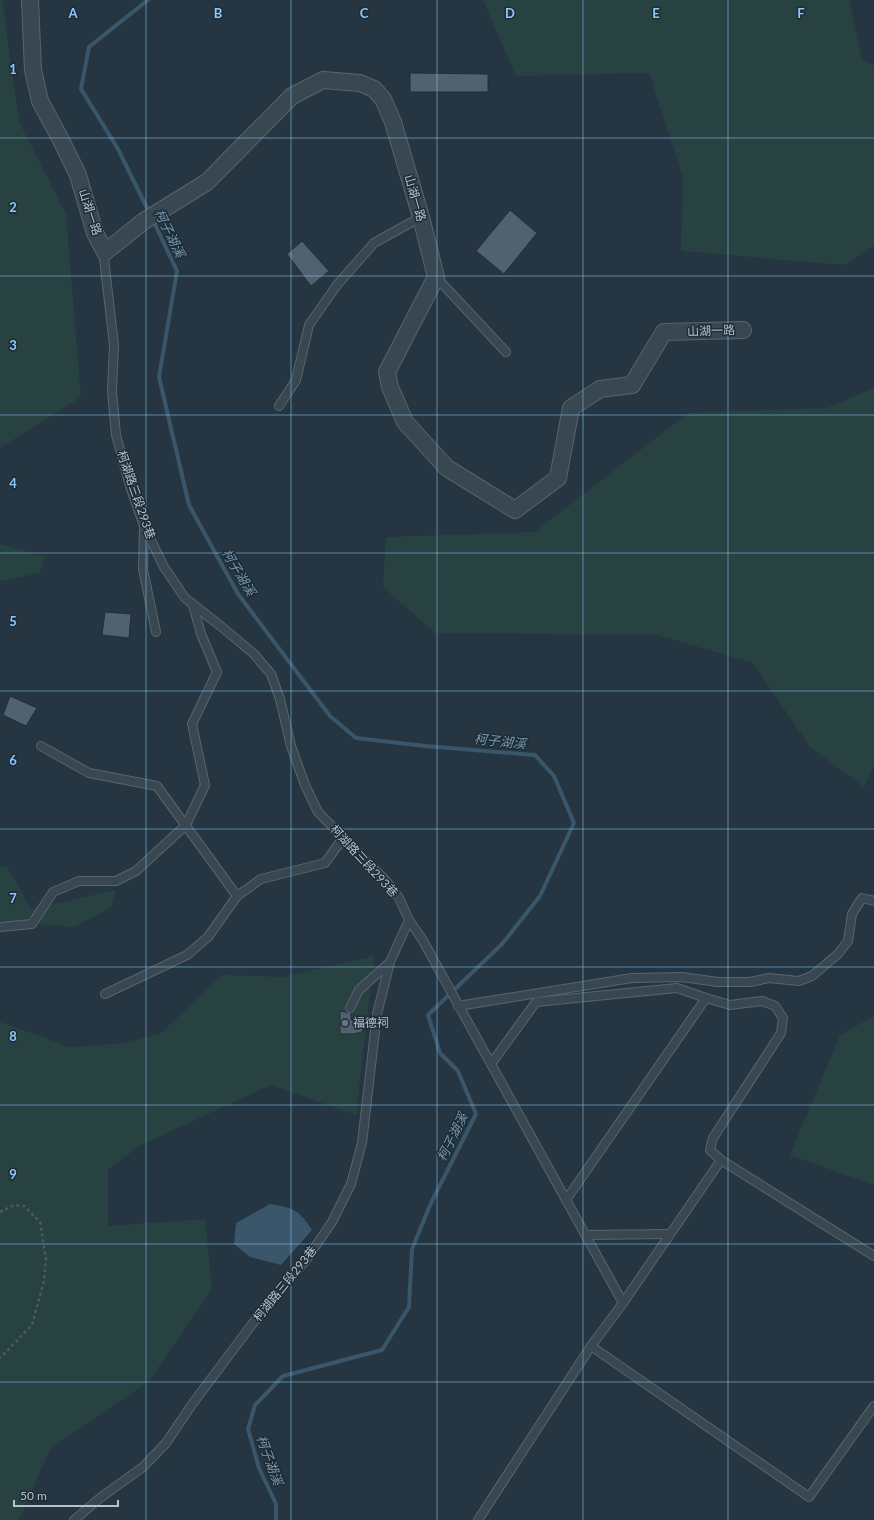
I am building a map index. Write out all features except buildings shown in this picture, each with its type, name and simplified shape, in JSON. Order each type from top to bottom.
[{"type":"street","name":"山湖一路","points":[[30,0],[33,70],[40,101],[78,175],[95,233],[105,252],[144,221],[207,182],[292,96],[323,80],[360,82],[374,89],[383,98],[393,122],[421,217],[436,277],[387,372],[390,387],[405,422],[447,468],[515,510],[558,478],[571,408],[600,389],[632,385],[664,332],[743,330]]},
{"type":"lane","points":[[279,406],[296,380],[309,325],[337,285],[374,243],[421,217]]},
{"type":"lane","name":"柯湖路三段293巷","points":[[74,1520],[100,1498],[143,1467],[166,1443],[193,1403],[268,1303],[306,1260],[332,1222],[351,1184],[362,1143],[377,1014],[390,962],[409,920],[399,898],[387,882],[318,812],[305,785],[291,746],[280,699],[271,674],[254,654],[185,598],[164,567],[144,526],[130,486],[116,436],[112,391],[114,345],[104,259],[105,252]]},
{"type":"lane","points":[[436,277],[506,352]]},
{"type":"lane","points":[[144,526],[143,569],[156,632]]},
{"type":"lane","points":[[0,927],[32,924],[53,892],[79,881],[116,881],[136,871],[186,825],[205,785],[192,724],[217,672],[201,634],[194,605]]},
{"type":"lane","points":[[41,746],[89,773],[157,786],[237,896]]},
{"type":"lane","points":[[105,994],[186,955],[208,937],[237,896],[261,879],[324,863],[343,838]]},
{"type":"lane","points":[[458,1006],[632,978],[682,977],[718,982],[750,982],[769,978],[799,981],[812,976],[838,954],[848,941],[852,914],[862,898],[874,901]]},
{"type":"lane","points":[[409,920],[422,939],[623,1303]]},
{"type":"lane","points":[[350,1008],[359,990],[390,962]]},
{"type":"lane","points":[[491,1064],[536,1002],[677,988],[730,1005],[762,1001],[775,1006],[783,1018],[781,1033],[713,1138],[710,1150],[721,1160],[874,1256]]},
{"type":"lane","points":[[566,1200],[706,998]]},
{"type":"lane","points":[[478,1520],[591,1346],[623,1303],[721,1160]]},
{"type":"lane","points":[[585,1235],[670,1234]]},
{"type":"lane","points":[[591,1346],[808,1497],[874,1406]]},
{"type":"path","points":[[0,1212],[15,1205],[24,1206],[40,1222],[46,1259],[44,1281],[32,1325],[0,1358]]},
{"type":"green space","points":[[0,0],[2,0],[19,122],[66,214],[81,397],[0,448]]},
{"type":"green space","points":[[483,0],[849,0],[862,59],[874,66],[874,245],[845,265],[681,251],[683,177],[649,73],[516,76]]},
{"type":"green space","points":[[874,388],[874,766],[864,787],[810,747],[753,663],[657,635],[435,633],[383,587],[386,537],[535,532],[688,413],[827,408]]},
{"type":"green space","points":[[0,544],[45,557],[40,573],[0,581]]},
{"type":"green space","points":[[0,866],[7,867],[31,909],[116,890],[111,907],[75,927],[0,921]]},
{"type":"green space","points":[[374,956],[356,1115],[271,1085],[139,1146],[108,1170],[108,1226],[205,1219],[212,1289],[149,1381],[50,1449],[19,1520],[0,1520],[0,1022],[70,1047],[127,1043],[161,1033],[222,975],[283,977]]},
{"type":"green space","points":[[874,1016],[874,1185],[790,1155],[840,1035]]},
{"type":"water","points":[[270,1204],[295,1211],[303,1218],[312,1230],[281,1265],[250,1257],[234,1244],[236,1223]]},
{"type":"waterway","name":"柯子湖溪","points":[[148,0],[89,47],[81,89],[118,149],[150,214]]},
{"type":"waterway","name":"柯子湖溪","points":[[153,220],[177,271],[159,377],[189,505],[238,594],[330,716],[356,738],[425,746],[535,755],[554,776],[574,823],[540,896],[502,944],[428,1015],[440,1053],[458,1071],[476,1114],[431,1203],[412,1249],[409,1307],[382,1350],[283,1376],[255,1405],[248,1429],[259,1468],[276,1504],[276,1520]]},
{"type":"place","name":"福德祠","points":[[345,1023]]}]
